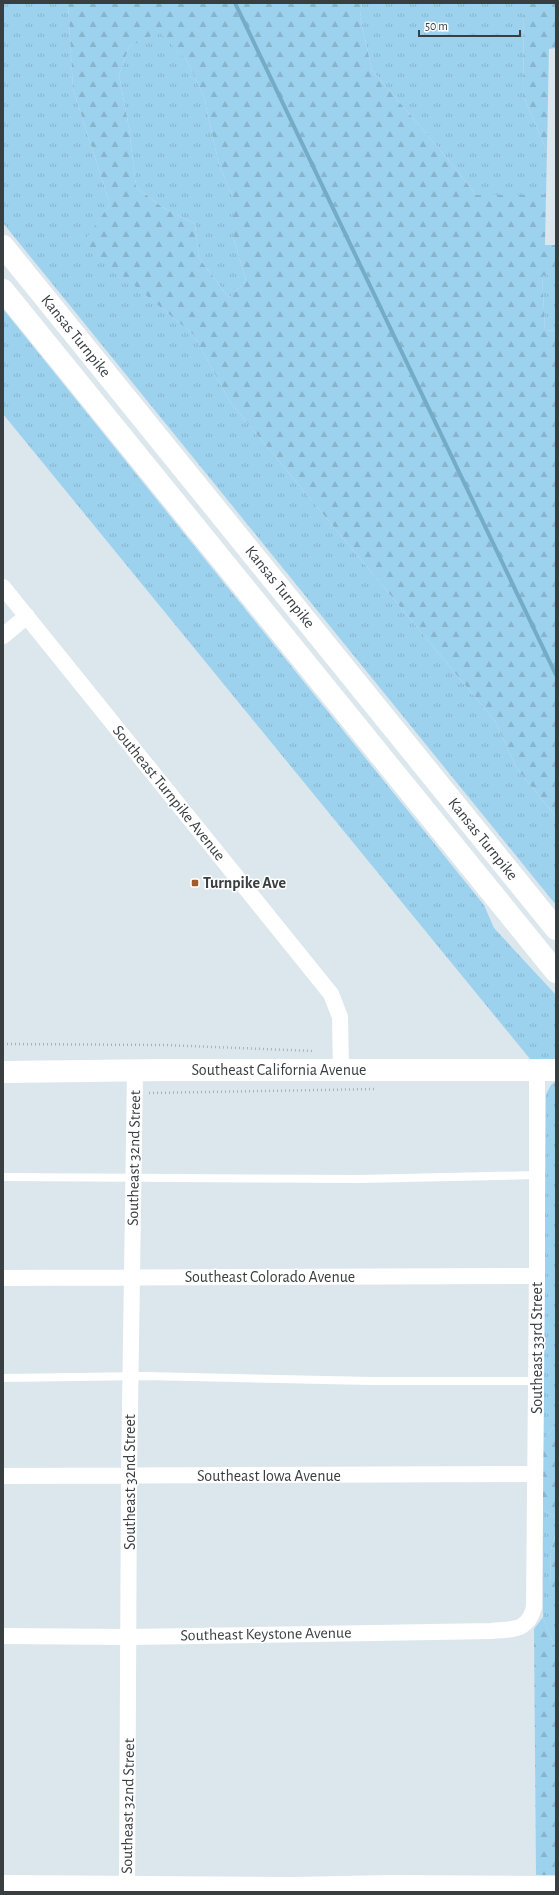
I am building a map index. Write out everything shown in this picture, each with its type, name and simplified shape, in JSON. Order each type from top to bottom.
[{"type":"main road","name":"Kansas Turnpike","points":[[3,246],[556,929]]},
{"type":"main road","name":"Kansas Turnpike","points":[[3,290],[556,972]]},
{"type":"main road","name":"Southeast California Avenue","points":[[3,1072],[135,1071],[341,1062],[546,1070]]},
{"type":"street","name":"Southeast Turnpike Avenue","points":[[3,587],[331,994],[340,1017],[341,1062]]},
{"type":"street","points":[[3,636],[27,616]]},
{"type":"street","name":"Southeast 33rd Street","points":[[527,1623],[533,1614],[534,1607],[538,1175],[546,1070]]},
{"type":"street","name":"Southeast 32nd Street","points":[[127,1887],[129,1476],[135,1071]]},
{"type":"street","name":"Southeast Colorado Avenue","points":[[3,1278],[537,1276]]},
{"type":"street","name":"Southeast Iowa Avenue","points":[[3,1476],[536,1474]]},
{"type":"street","name":"Southeast Keystone Avenue","points":[[3,1636],[129,1637],[511,1630],[521,1627],[527,1623]]},
{"type":"street","points":[[3,1883],[127,1887],[392,1883],[556,1884]]},
{"type":"lane","points":[[3,1177],[359,1179],[538,1175]]},
{"type":"lane","points":[[3,1378],[131,1376],[372,1381],[536,1381]]},
{"type":"path","points":[[3,1044],[164,1045],[341,1062]]},
{"type":"path","points":[[163,1094],[384,1089]]},
{"type":"green space","points":[[3,3],[68,3],[73,89],[110,204],[84,243],[194,335],[230,402],[495,721],[516,767],[556,817],[556,905],[3,223]]},
{"type":"green space","points":[[68,3],[362,3],[360,17],[372,70],[447,158],[476,195],[546,195],[545,245],[556,245],[556,275],[542,275],[545,330],[556,331],[556,817],[516,767],[495,721],[230,402],[194,335],[83,243],[110,204],[73,89]],"holes":[[[159,32],[186,59],[204,97],[219,165],[233,197],[233,236],[246,281],[229,298],[199,258],[195,224],[162,207],[136,187],[129,128],[119,75],[129,47]]]},
{"type":"green space","points":[[362,3],[524,3],[523,95],[547,151],[546,195],[476,195],[447,158],[372,70],[360,17]]},
{"type":"green space","points":[[524,3],[556,3],[556,48],[549,49],[547,151],[523,95]]},
{"type":"green space","points":[[159,31],[186,59],[204,97],[219,165],[233,197],[233,236],[246,281],[229,298],[199,258],[195,224],[162,207],[136,187],[129,128],[119,75],[129,47]]},
{"type":"green space","points":[[542,275],[556,275],[556,331],[545,330]]},
{"type":"green space","points":[[3,309],[484,905],[494,928],[556,995],[556,1059],[530,1059],[3,414]]},
{"type":"green space","points":[[556,1081],[556,1424],[543,1441],[546,1094],[551,1085]]},
{"type":"green space","points":[[556,1424],[556,1517],[543,1510],[543,1441]]},
{"type":"green space","points":[[543,1510],[556,1517],[556,1533],[551,1550],[550,1584],[556,1591],[556,1651],[543,1617]]},
{"type":"green space","points":[[556,1533],[556,1591],[550,1585],[551,1550]]},
{"type":"green space","points":[[543,1617],[556,1651],[556,1875],[536,1875],[534,1629]]},
{"type":"waterway","points":[[235,3],[556,675]]},
{"type":"place","name":"Turnpike Ave","points":[[195,883]]}]
